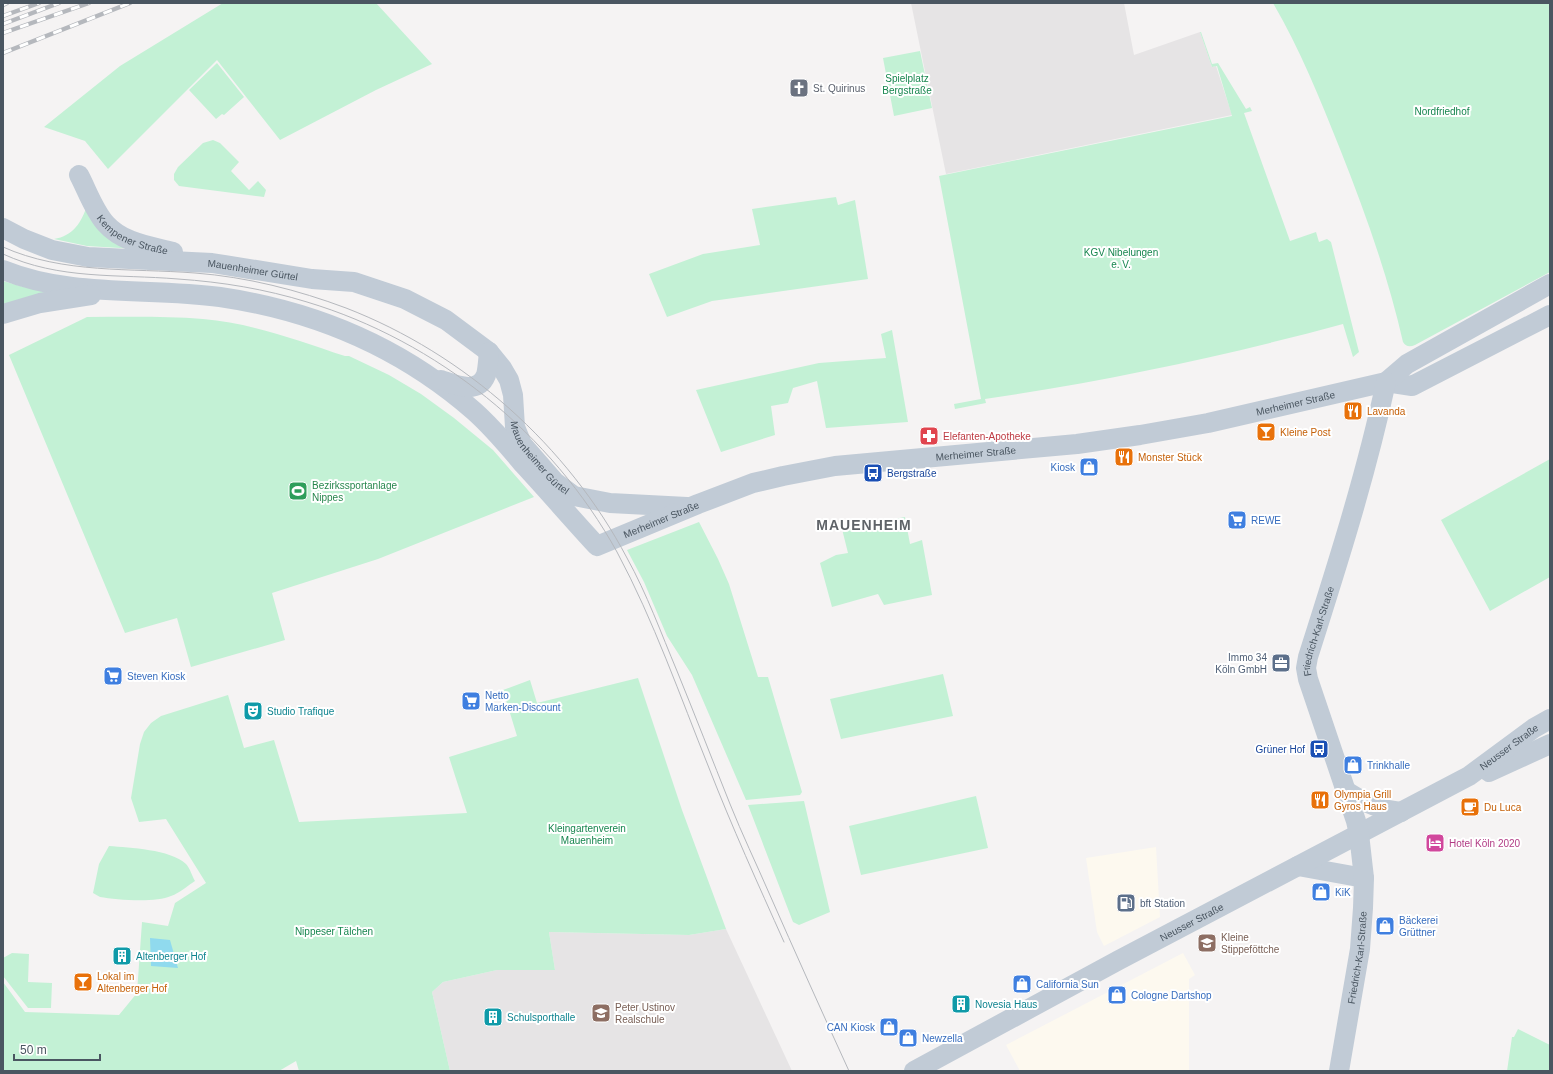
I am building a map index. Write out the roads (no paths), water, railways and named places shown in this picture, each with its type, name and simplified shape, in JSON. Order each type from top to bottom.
[{"type":"main road","name":"Kempener Straße","points":[[79,175],[99,214],[106,224],[118,233],[131,241],[212,263]]},
{"type":"main road","name":"Mauenheimer Gürtel","points":[[3,228],[24,239],[52,250],[88,257],[212,263],[312,279],[354,282],[405,299],[446,320],[489,352],[502,368],[509,380],[513,395],[515,427],[522,444],[555,482],[574,496],[610,503],[689,508]]},
{"type":"main road","name":"Mauenheimer Gürtel","points":[[3,270],[19,276],[59,284],[119,291],[176,293],[220,297],[265,306],[330,324],[388,350],[433,378],[475,412],[511,449],[596,546]]},
{"type":"main road","name":"Merheimer Straße","points":[[1386,382],[1407,364],[1550,284]]},
{"type":"main road","points":[[3,314],[40,303],[119,291]]},
{"type":"main road","name":"Merheimer Straße","points":[[596,546],[754,483],[835,466],[1077,444],[1208,423],[1386,382],[1412,386],[1550,315]]},
{"type":"main road","name":"Mauenheimer Gürtel","points":[[433,378],[463,387],[472,388],[481,382],[486,374],[489,352]]},
{"type":"main road","name":"Friedrich-Karl-Straße","points":[[1339,1071],[1360,949],[1364,878],[1359,834],[1308,679],[1306,668],[1308,657],[1344,548],[1369,456],[1386,382]]},
{"type":"main road","name":"Neusser Straße","points":[[914,1071],[1469,776],[1534,728],[1550,719]]},
{"type":"main road","name":"Neusser Straße","points":[[1469,776],[1487,773],[1550,744]]},
{"type":"main road","points":[[1346,791],[1358,800],[1374,807],[1387,811],[1401,812]]},
{"type":"main road","points":[[1298,866],[1364,878]]},
{"type":"water","points":[[150,938],[170,940],[178,968],[151,966]]},
{"type":"tram line","points":[[3,247],[26,256],[73,266],[195,273],[253,281],[291,290],[346,308],[390,327],[432,351],[472,378],[509,408],[544,442],[575,478],[603,517],[627,558],[641,586],[654,614],[739,826],[849,1071]]},
{"type":"tram line","points":[[3,254],[24,262],[67,272],[211,282],[259,290],[307,302],[355,319],[401,341],[445,367],[486,397],[525,431],[559,469],[590,509],[617,552],[655,632],[727,812],[784,942]]},
{"type":"railway","points":[[3,5],[7,3]]},
{"type":"railway","points":[[3,16],[39,3]]},
{"type":"railway","points":[[3,24],[59,3]]},
{"type":"railway","points":[[3,33],[89,3]]},
{"type":"railway","points":[[3,53],[130,3]]},
{"type":"place","name":"St. Quirinus","points":[[799,88]]},
{"type":"place","name":"Lavanda","points":[[1353,411]]},
{"type":"place","name":"Kleine Post","points":[[1266,432]]},
{"type":"place","name":"Elefanten-Apotheke","points":[[929,436]]},
{"type":"place","name":"Monster Stück","points":[[1124,457]]},
{"type":"place","name":"Kiosk","points":[[1089,467]]},
{"type":"place","name":"Bergstraße","points":[[873,473]]},
{"type":"place","name":"Bezirkssportanlage Nippes","points":[[298,491]]},
{"type":"place","name":"REWE","points":[[1237,520]]},
{"type":"place","name":"Immo 34 Köln GmbH","points":[[1281,663]]},
{"type":"place","name":"Steven Kiosk","points":[[113,676]]},
{"type":"place","name":"Netto Marken-Discount","points":[[471,701]]},
{"type":"place","name":"Studio Trafique","points":[[253,711]]},
{"type":"place","name":"Grüner Hof","points":[[1319,749]]},
{"type":"place","name":"Trinkhalle","points":[[1353,765]]},
{"type":"place","name":"Olympia Grill Gyros Haus","points":[[1320,800]]},
{"type":"place","name":"Du Luca","points":[[1470,807]]},
{"type":"place","name":"Hotel Köln 2020","points":[[1435,843]]},
{"type":"place","name":"KiK","points":[[1321,892]]},
{"type":"place","name":"bft Station","points":[[1126,903]]},
{"type":"place","name":"Bäckerei Grüttner","points":[[1385,926]]},
{"type":"place","name":"Kleine Stippeföttche","points":[[1207,943]]},
{"type":"place","name":"Altenberger Hof","points":[[122,956]]},
{"type":"place","name":"Lokal im Altenberger Hof","points":[[83,982]]},
{"type":"place","name":"California Sun","points":[[1022,984]]},
{"type":"place","name":"Cologne Dartshop","points":[[1117,995]]},
{"type":"place","name":"Novesia Haus","points":[[961,1004]]},
{"type":"place","name":"Peter Ustinov Realschule","points":[[601,1013]]},
{"type":"place","name":"Schulsporthalle","points":[[493,1017]]},
{"type":"place","name":"CAN Kiosk","points":[[889,1027]]},
{"type":"place","name":"Newzella","points":[[908,1038]]},
{"type":"district","name":"MAUENHEIM","points":[[864,525]]},
{"type":"park label","name":"Spielplatz Bergstraße","points":[[907,84]]},
{"type":"park label","name":"Nordfriedhof","points":[[1442,111]]},
{"type":"park label","name":"KGV Nibelungen e. V.","points":[[1121,258]]},
{"type":"park label","name":"Kleingartenverein Mauenheim","points":[[587,834]]},
{"type":"park label","name":"Nippeser Tälchen","points":[[334,931]]}]
